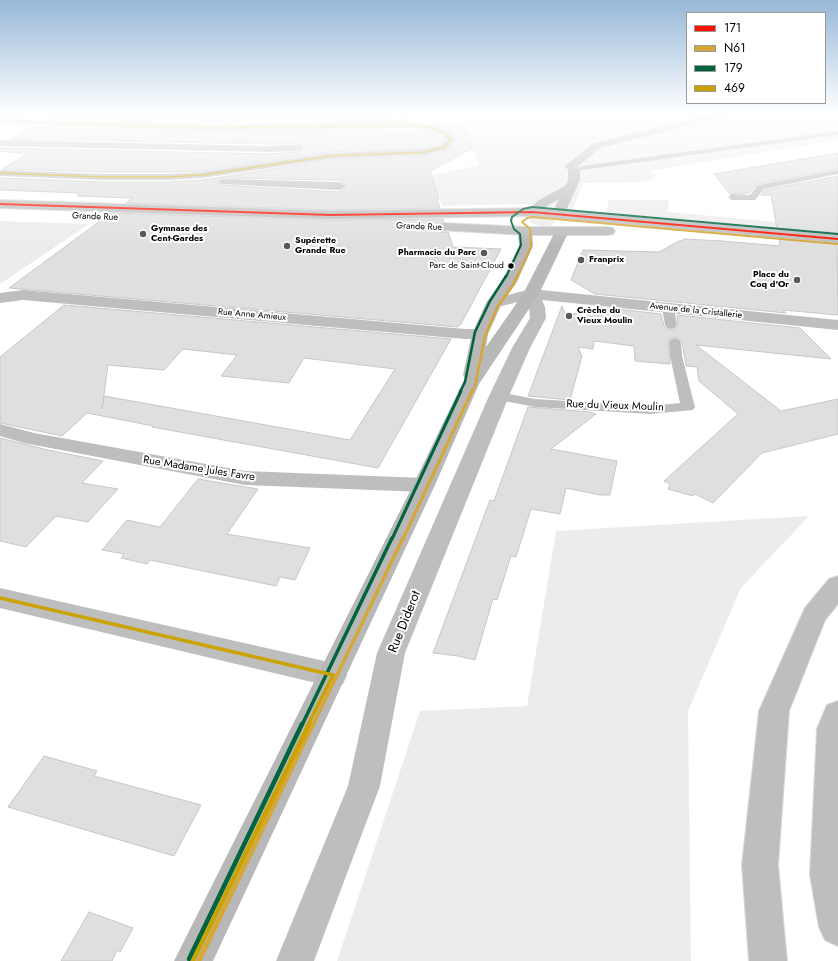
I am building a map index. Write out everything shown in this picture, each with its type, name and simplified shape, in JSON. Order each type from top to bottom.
[{"type":"main road","points":[[0,173],[110,177],[168,177],[202,175],[318,158]]},
{"type":"main road","points":[[193,961],[333,675],[424,485],[470,384],[520,288],[565,227],[565,222],[558,214],[568,189],[580,166],[587,158]]},
{"type":"main road","points":[[202,175],[197,179],[198,182],[340,186]]},
{"type":"main road","points":[[520,288],[526,246],[525,231],[519,227],[516,220],[525,214],[532,212],[543,203],[568,189]]},
{"type":"main road","name":"Grande Rue","points":[[0,204],[331,215],[532,212],[690,225],[838,240]]},
{"type":"main road","name":"Grande Rue","points":[[0,214],[418,227]]},
{"type":"main road","name":"Grande Rue","points":[[434,227],[525,231],[697,231],[838,246]]},
{"type":"main road","points":[[470,384],[480,334],[494,303],[520,288]]},
{"type":"main road","points":[[494,303],[520,288]]},
{"type":"main road","name":"Avenue de la Cristallerie","points":[[520,288],[668,308],[838,325]]},
{"type":"main road","name":"Rue Diderot","points":[[295,961],[364,786],[392,653],[499,396],[521,348],[538,318],[537,307],[520,288]]},
{"type":"main road","name":"Rue Anne Amieux","points":[[0,298],[23,295],[465,334],[480,334]]},
{"type":"main road","name":"Rue Madame Jules Favre","points":[[0,430],[31,439],[245,478],[424,485]]},
{"type":"main road","points":[[768,961],[760,865],[774,711],[814,614],[838,586]]},
{"type":"main road","points":[[0,598],[333,675]]},
{"type":"main road","points":[[838,714],[832,729],[828,875],[838,927]]},
{"type":"lane","points":[[580,166],[661,158]]},
{"type":"lane","points":[[732,197],[752,198],[761,187],[838,172]]},
{"type":"lane","points":[[668,308],[671,325]]},
{"type":"lane","name":"Rue du Vieux Moulin","points":[[499,396],[535,403],[650,410],[688,407],[676,356],[675,342]]},
{"type":"shaded area","points":[[476,158],[730,158],[650,171],[656,175],[652,179],[640,182],[583,183],[573,209],[526,204],[443,206],[430,176],[479,165]]},
{"type":"shaded area","points":[[609,200],[669,200],[668,212],[838,228],[838,235],[606,212]]},
{"type":"shaded area","points":[[531,218],[549,218],[555,222],[550,226],[541,226],[533,224],[529,221]]},
{"type":"shaded area","points":[[0,221],[89,224],[0,284]]},
{"type":"shaded area","points":[[809,516],[741,588],[688,711],[691,961],[337,961],[420,711],[527,706],[556,531]]},
{"type":"building","points":[[21,158],[291,158],[202,171],[103,172],[2,169]]},
{"type":"building","points":[[382,158],[455,158],[430,171],[439,199],[437,199],[440,208],[331,210],[126,203],[132,198],[77,196],[80,193],[0,190],[0,178],[103,182],[168,182],[202,180],[330,160]],"holes":[[[224,178],[339,180],[346,186],[339,192],[219,185],[217,181]]]},
{"type":"building","points":[[809,158],[838,158],[838,169],[758,184],[749,193],[730,194],[714,174]]},
{"type":"building","points":[[838,176],[838,233],[777,228],[771,195],[761,195],[765,190]]},
{"type":"building","points":[[111,213],[331,220],[443,219],[444,222],[438,223],[436,228],[439,232],[448,232],[453,247],[501,249],[458,327],[9,288]]},
{"type":"building","points":[[686,239],[780,246],[779,239],[837,244],[838,315],[783,310],[786,313],[595,294],[571,280],[583,250],[659,252],[679,241]]},
{"type":"building","points":[[64,305],[451,339],[378,468],[152,427],[153,426],[87,413],[62,436],[0,423],[0,357]],"holes":[[[183,349],[237,355],[221,376],[289,383],[304,358],[395,369],[350,440],[104,396],[102,409],[108,365],[164,370]]]},
{"type":"building","points":[[562,306],[566,316],[599,307],[661,314],[664,326],[671,330],[678,326],[677,315],[800,328],[831,359],[696,345],[781,411],[838,399],[838,434],[762,453],[713,503],[695,494],[693,496],[668,489],[670,484],[664,481],[738,414],[699,381],[697,367],[686,366],[682,341],[675,337],[670,338],[668,342],[670,364],[635,361],[634,346],[594,341],[593,349],[578,347],[582,356],[570,400],[528,396]]},
{"type":"building","points":[[528,407],[590,412],[596,414],[551,449],[617,461],[610,495],[600,495],[566,488],[560,514],[531,509],[516,557],[511,556],[497,600],[493,599],[475,660],[433,653],[490,500],[494,501]]},
{"type":"building","points":[[0,438],[48,450],[103,461],[82,483],[118,489],[88,522],[56,516],[26,547],[0,541]]},
{"type":"building","points":[[198,479],[258,489],[227,534],[310,548],[295,580],[280,577],[276,586],[150,560],[147,564],[121,558],[124,554],[102,550],[127,520],[160,527]]},
{"type":"building","points":[[44,756],[97,771],[94,776],[201,805],[174,856],[8,807]]},
{"type":"building","points":[[89,912],[133,928],[120,952],[117,950],[112,961],[61,961]]},
{"type":"transit line","name":"469","points":[[0,173],[103,177],[168,177],[202,175],[318,158]]},
{"type":"transit line","name":"171","points":[[0,204],[331,215],[532,212],[838,239]]},
{"type":"transit line","name":"179","points":[[189,959],[419,483],[465,382],[475,332],[490,301],[505,279],[521,245],[520,234],[514,229],[511,221],[512,217],[523,209],[532,207],[838,234]]},
{"type":"transit line","name":"N61","points":[[199,961],[428,487],[475,386],[485,336],[498,306],[513,285],[531,247],[530,229],[522,222],[527,218],[532,217],[838,244]]},
{"type":"transit line","name":"469","points":[[0,598],[333,675],[193,961]]},
{"type":"place","name":"Gymnase des Cent-Gardes","points":[[143,234]]},
{"type":"place","name":"Supérette Grande Rue","points":[[287,246]]},
{"type":"place","name":"Pharmacie du Parc","points":[[484,253]]},
{"type":"place","name":"Franprix","points":[[581,260]]},
{"type":"place","name":"Parc de Saint-Cloud","points":[[511,266]]},
{"type":"place","name":"Place du Coq d'Or","points":[[797,280]]},
{"type":"place","name":"Crèche du Vieux Moulin","points":[[569,316]]}]
